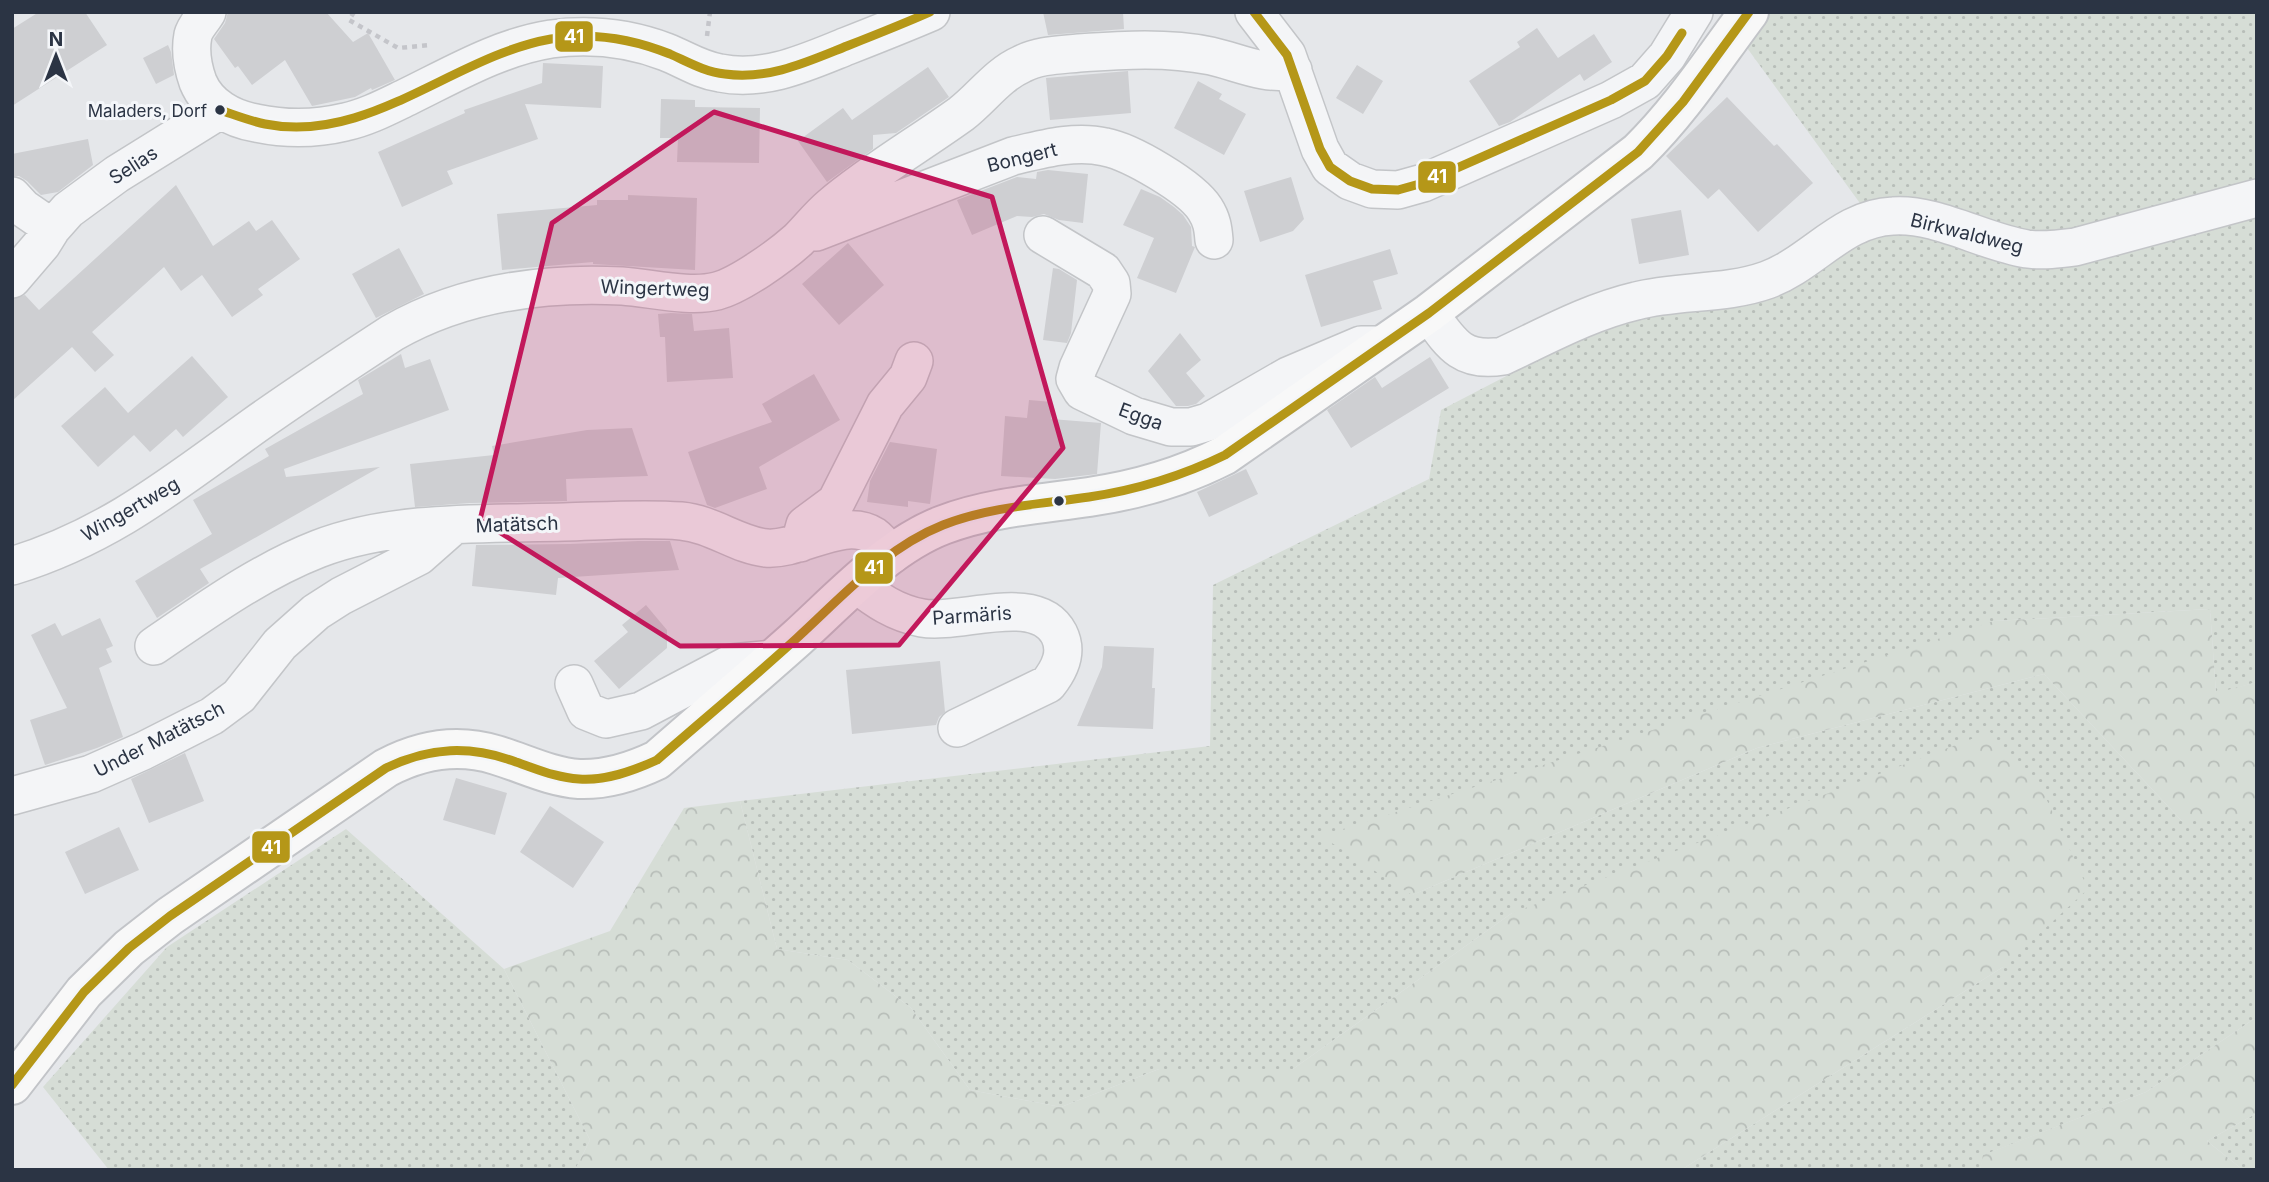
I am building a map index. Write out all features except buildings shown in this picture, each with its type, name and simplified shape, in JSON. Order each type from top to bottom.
[{"type":"main road","points":[[12,1085],[84,992],[129,948],[170,916],[386,768],[418,753],[450,749],[482,751],[560,776],[591,778],[622,774],[657,760],[856,584],[891,555],[920,536],[960,519],[1002,509],[1119,492],[1169,480],[1225,454],[1429,313],[1638,152],[1692,93],[1749,12]]},
{"type":"street","points":[[207,12],[193,33],[192,60],[199,84],[220,110],[243,121],[272,126],[305,127],[344,122],[376,112],[507,51],[550,40],[597,37],[641,44],[721,74],[745,75],[790,69],[931,12]]},
{"type":"street","points":[[1254,12],[1287,55],[1320,149],[1330,167],[1350,181],[1372,189],[1398,190],[1423,184],[1599,106],[1645,80],[1667,56],[1694,12]]},
{"type":"street","name":"Wingertweg","points":[[12,566],[113,524],[176,484],[307,389],[392,333],[430,313],[482,297],[551,288],[613,286],[700,293],[719,291],[740,281],[799,239],[841,198],[969,107],[1003,75],[1032,60],[1054,55],[1118,50],[1161,50],[1194,53],[1269,72],[1293,70]]},
{"type":"street","name":"Selias","points":[[12,279],[68,210],[117,173],[220,110]]},
{"type":"street","name":"Bongert","points":[[799,239],[1013,156],[1046,148],[1081,145],[1107,147],[1162,172],[1204,207],[1213,223],[1214,240]]},
{"type":"street","points":[[12,195],[23,208],[52,228]]},
{"type":"street","name":"Birkwaldweg","points":[[1429,313],[1448,342],[1461,352],[1489,358],[1503,356],[1603,310],[1659,296],[1767,280],[1811,257],[1845,229],[1869,219],[1894,216],[1918,218],[2027,249],[2048,250],[2075,247],[2257,198]]},
{"type":"street","name":"Egga","points":[[1043,236],[1103,271],[1111,283],[1111,294],[1078,368],[1076,379],[1082,391],[1134,416],[1171,427],[1199,425],[1288,376],[1361,345],[1385,345]]},
{"type":"street","points":[[800,544],[805,526],[836,502],[885,405],[908,377],[914,360]]},
{"type":"street","name":"Matätsch","points":[[154,646],[243,586],[320,549],[365,536],[415,529],[567,522],[681,521],[714,529],[758,547],[774,549],[853,530],[876,537],[891,555]]},
{"type":"street","name":"Under Matätsch","points":[[12,796],[91,774],[212,716],[239,696],[280,644],[316,612],[341,596],[419,556],[453,526]]},
{"type":"street","name":"Parmäris","points":[[856,584],[887,607],[907,615],[926,619],[1030,613],[1044,619],[1056,629],[1062,641],[1063,656],[1057,673],[1048,684],[957,728]]},
{"type":"street","points":[[574,684],[586,711],[607,719],[641,711],[732,663],[773,659]]},
{"type":"path","points":[[354,12],[349,20],[398,48],[436,44]]},
{"type":"highlighted area","points":[[714,112],[992,197],[1063,448],[899,645],[680,646],[480,520],[552,223]]},
{"type":"green space","points":[[1721,12],[2257,12],[2257,682],[2216,694],[2210,609],[1994,621],[1412,895],[1757,748],[2044,674],[2182,821],[2257,821],[2257,1017],[2146,1092],[1984,1155],[1980,1170],[1681,1170],[2003,967],[1512,913],[1293,1069],[1159,1069],[1061,1107],[970,1090],[911,1008],[848,960],[777,949],[740,801],[1210,746],[1213,585],[1429,479],[1441,410],[1618,318],[1761,299],[1862,206]]},
{"type":"green space","points":[[2210,609],[2216,693],[2257,682],[2257,821],[2182,821],[2044,674],[1757,748],[1412,895],[1321,836],[1994,621]]},
{"type":"green space","points":[[1990,732],[2045,796],[2088,889],[2003,967],[1681,1170],[575,1170],[590,1140],[504,969],[610,931],[684,808],[740,801],[777,949],[848,960],[911,1008],[970,1090],[1061,1107],[1159,1069],[1293,1069],[1512,913]]},
{"type":"green space","points":[[346,829],[504,969],[590,1140],[575,1170],[109,1170],[43,1087],[167,947]]},
{"type":"green space","points":[[2257,1017],[2257,1113],[2207,1141],[2243,1170],[1980,1170],[1983,1155],[2146,1092]]},
{"type":"green space","points":[[2257,1113],[2257,1170],[2243,1170],[2207,1141]]},
{"type":"transit line","name":"41","points":[[220,110],[265,124],[303,127],[340,122],[375,111],[515,48],[566,37],[627,41],[725,74],[772,72],[802,63],[930,12]]},
{"type":"transit line","name":"41","points":[[1254,12],[1287,55],[1320,149],[1330,167],[1350,181],[1372,189],[1398,190],[1423,183],[1611,100],[1645,81],[1667,56],[1682,33]]},
{"type":"transit line","name":"41","points":[[12,1085],[84,992],[129,948],[170,916],[386,768],[418,756],[450,751],[482,753],[571,778],[599,778],[638,768],[657,760],[780,654],[865,575],[922,535],[978,514],[1107,494],[1141,486],[1175,476],[1225,455],[1429,313],[1638,152],[1683,102],[1749,12]]},
{"type":"place","name":"Maladers, Dorf","points":[[220,110]]}]
